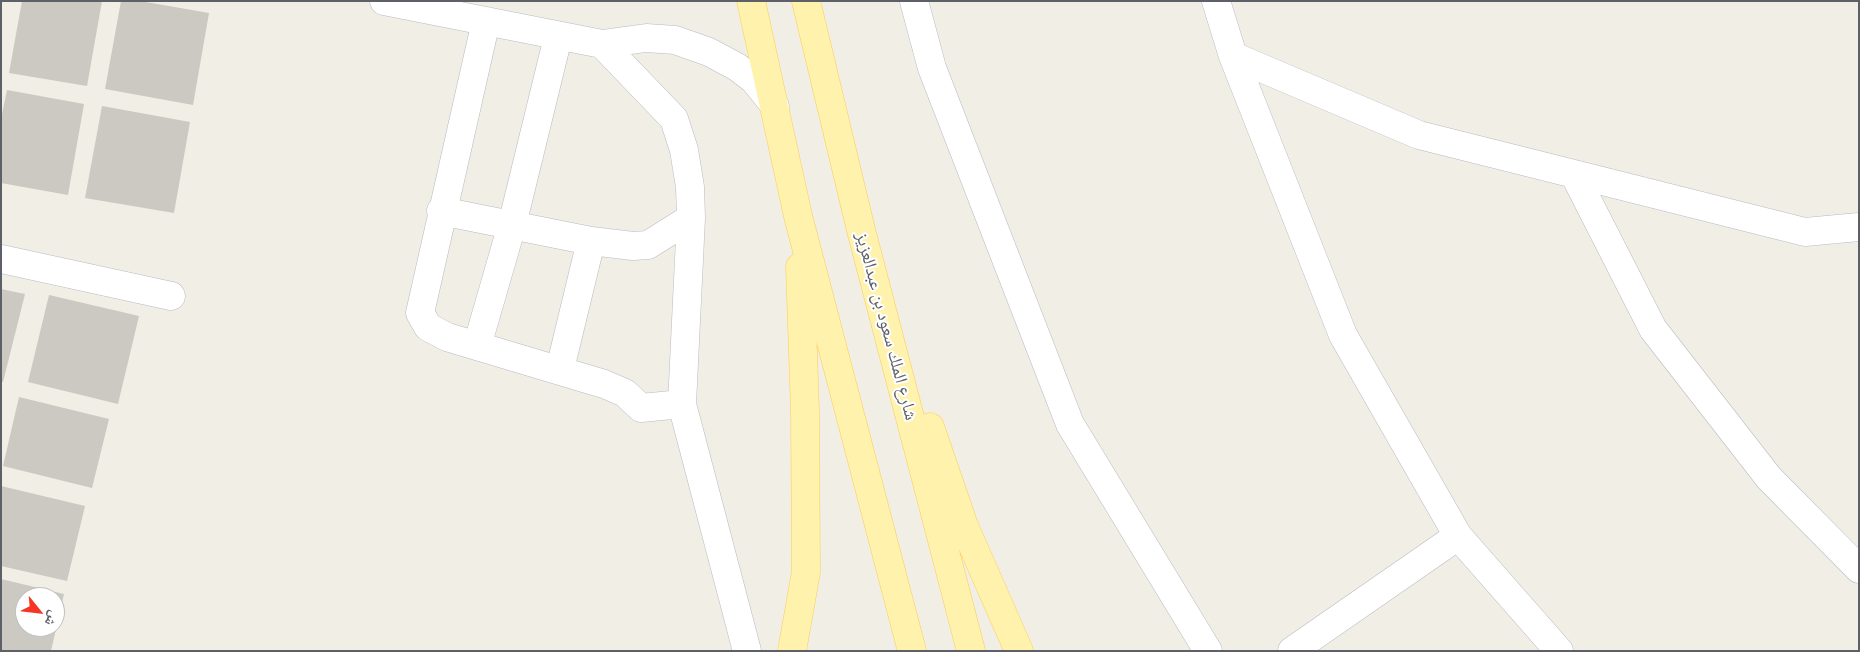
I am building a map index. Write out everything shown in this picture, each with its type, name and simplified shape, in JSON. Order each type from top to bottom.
[{"type":"main road","points":[[751,1],[798,216],[912,651]]},
{"type":"main road","name":"شارع الملك سعود بن عبدالعزيز","points":[[806,1],[862,230],[971,651]]},
{"type":"main road","points":[[792,651],[806,572],[805,410],[798,216]]},
{"type":"main road","points":[[862,230],[964,526],[1019,651]]},
{"type":"street","points":[[384,1],[558,37],[602,44],[646,38],[675,40],[709,52],[737,67],[754,80],[775,106]]},
{"type":"street","points":[[914,1],[932,68],[1070,424],[1208,651]]},
{"type":"street","points":[[1216,1],[1233,56],[1343,335],[1458,536],[1560,651]]},
{"type":"street","points":[[486,21],[441,211],[420,312],[428,327],[447,337],[560,369],[625,393],[641,408],[682,404]]},
{"type":"street","points":[[477,346],[512,226],[558,37]]},
{"type":"street","points":[[602,44],[674,119],[684,150],[690,187],[691,218],[682,404],[747,651]]},
{"type":"street","points":[[1233,56],[1419,135],[1805,232],[1859,227]]},
{"type":"street","points":[[1574,174],[1653,329],[1769,478],[1859,569]]},
{"type":"street","points":[[441,211],[591,242],[633,246],[648,244],[691,218]]},
{"type":"street","points":[[560,369],[591,242]]},
{"type":"street","points":[[1,259],[171,296]]},
{"type":"street","points":[[1296,650],[1458,536]]},
{"type":"building","points":[[22,1],[102,1],[87,86],[9,73]]},
{"type":"building","points":[[121,1],[140,1],[209,13],[193,105],[105,89]]},
{"type":"building","points":[[7,90],[84,104],[68,195],[1,183],[1,119]]},
{"type":"building","points":[[102,106],[190,122],[174,213],[85,198]]},
{"type":"building","points":[[1,289],[25,294],[3,382],[1,382]]},
{"type":"building","points":[[49,295],[139,316],[118,404],[28,382]]},
{"type":"building","points":[[19,397],[109,419],[92,488],[3,466]]},
{"type":"building","points":[[1,486],[85,506],[67,581],[1,566]]},
{"type":"building","points":[[1,579],[35,587],[15,587],[15,637],[54,637],[51,651],[1,651]]}]
